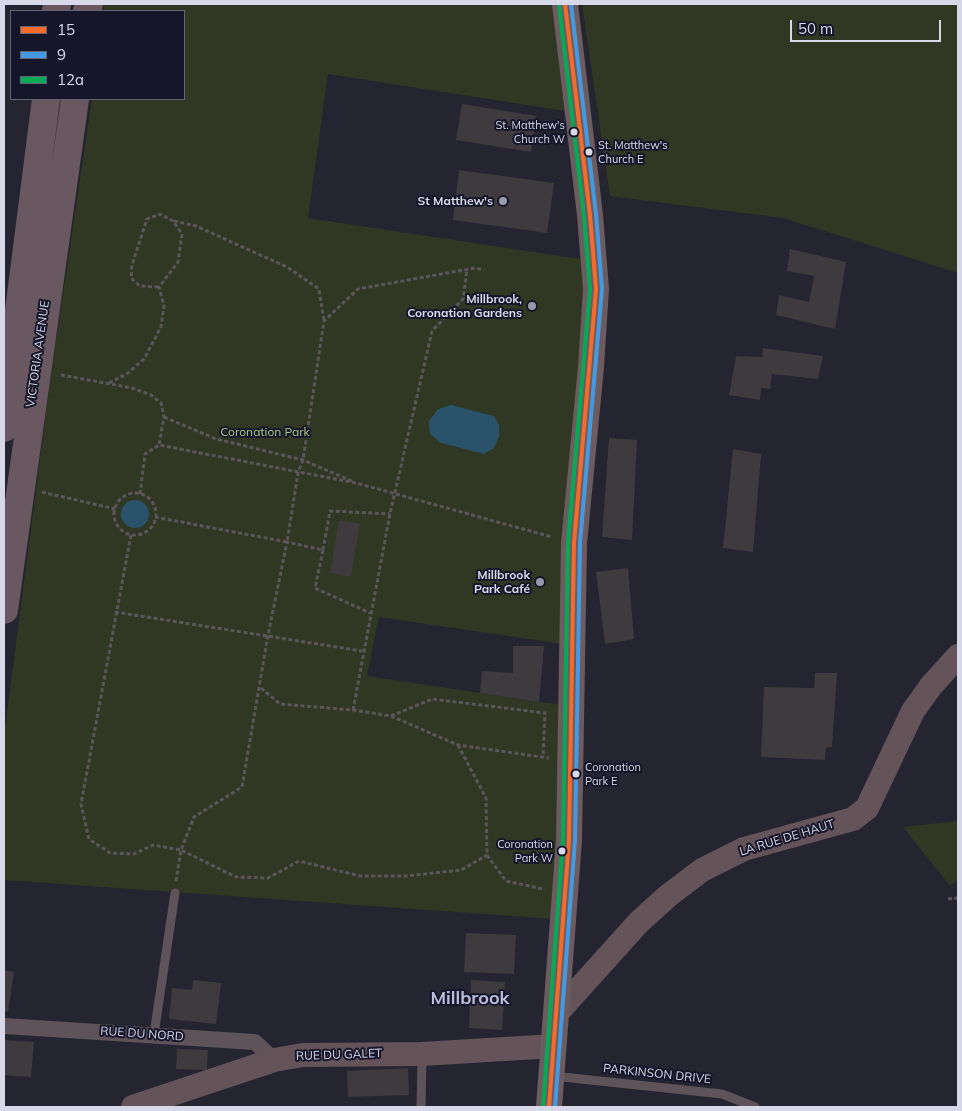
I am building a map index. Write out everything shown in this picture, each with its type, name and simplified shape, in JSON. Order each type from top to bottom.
[{"type":"highway","name":"VICTORIA AVENUE","points":[[4,428],[46,100]]},
{"type":"highway","name":"VICTORIA AVENUE","points":[[4,610],[35,375],[75,100]]},
{"type":"main road","points":[[550,1107],[566,890],[572,760],[574,543],[590,376],[596,289],[565,4]]},
{"type":"main road","name":"LA RUE DE HAUT","points":[[558,1012],[639,922],[669,895],[702,870],[744,849],[853,819],[867,808],[912,711],[931,686],[958,657]]},
{"type":"main road","name":"RUE DU GALET","points":[[133,1107],[274,1060],[303,1055],[422,1054],[554,1046]]},
{"type":"street","name":"RUE DU NORD","points":[[4,1026],[154,1034],[255,1042],[274,1060]]},
{"type":"lane","points":[[154,1034],[175,893]]},
{"type":"lane","points":[[421,1107],[422,1054]]},
{"type":"lane","name":"PARKINSON DRIVE","points":[[553,1076],[722,1094],[755,1107]]},
{"type":"path","points":[[159,287],[140,286],[131,278],[132,265],[146,220],[160,214],[173,221],[196,226],[287,267],[318,288],[324,321],[303,460],[298,473],[242,787],[194,817],[181,850],[175,893]]},
{"type":"path","points":[[159,287],[178,262],[182,234],[173,221]]},
{"type":"path","points":[[324,321],[358,289],[467,269],[484,270]]},
{"type":"path","points":[[353,710],[362,651],[390,514],[432,331],[463,299],[467,269]]},
{"type":"path","points":[[109,383],[128,372],[144,358],[161,327],[164,306],[159,287]]},
{"type":"path","points":[[35,375],[51,374],[109,383],[132,388],[151,395],[161,403],[164,417],[159,445]]},
{"type":"path","points":[[164,417],[216,439],[303,460],[356,483],[394,495],[574,543]]},
{"type":"path","points":[[140,494],[145,454],[159,445],[356,483]]},
{"type":"path","points":[[37,491],[115,509]]},
{"type":"path","points":[[140,494],[153,503],[156,509],[156,517],[146,532],[131,534],[117,525],[115,509],[123,497],[140,494]]},
{"type":"path","points":[[370,612],[316,588],[322,550],[330,511],[390,514]]},
{"type":"path","points":[[156,517],[322,550]]},
{"type":"path","points":[[131,534],[115,612],[81,804],[89,839],[110,854],[134,854],[153,845],[181,850],[236,877],[268,878],[299,861],[360,876],[406,876],[461,870],[487,855]]},
{"type":"path","points":[[115,612],[362,651]]},
{"type":"path","points":[[260,688],[280,704],[353,710],[391,716],[458,745],[543,758],[572,760]]},
{"type":"path","points":[[391,716],[432,699],[545,713],[543,758]]},
{"type":"path","points":[[458,745],[486,798],[487,855],[506,881],[555,892],[566,890]]},
{"type":"path","points":[[948,899],[958,898]]},
{"type":"green space","name":"Coronation Park","points":[[104,4],[565,4],[578,113],[328,74],[308,218],[587,260],[562,644],[379,617],[367,676],[562,705],[554,919],[4,880],[4,736],[51,374],[92,100],[185,100],[185,10],[103,10]]},
{"type":"green space","points":[[582,4],[958,4],[958,273],[783,218],[610,196]]},
{"type":"green space","points":[[958,821],[958,880],[950,886],[903,827]]},
{"type":"water","points":[[451,405],[494,416],[499,425],[499,437],[494,448],[484,454],[441,443],[430,434],[429,421],[438,409]]},
{"type":"water","points":[[135,500],[145,504],[149,514],[145,524],[135,528],[125,524],[121,514],[125,504]]},
{"type":"building","points":[[462,104],[536,116],[531,152],[456,140]]},
{"type":"building","name":"St Matthew's","points":[[459,170],[554,183],[547,233],[453,220]]},
{"type":"building","points":[[790,249],[846,262],[835,329],[776,315],[779,295],[809,302],[814,276],[787,271]]},
{"type":"building","points":[[763,348],[823,356],[818,379],[772,374],[770,389],[761,388],[760,400],[729,395],[736,356],[762,357]]},
{"type":"building","points":[[609,438],[637,440],[632,540],[602,537]]},
{"type":"building","points":[[733,449],[761,454],[753,552],[723,548]]},
{"type":"building","points":[[339,520],[360,524],[351,577],[330,573]]},
{"type":"building","points":[[628,568],[634,639],[605,644],[596,572]]},
{"type":"building","points":[[513,646],[544,646],[539,702],[480,693],[482,671],[513,673]]},
{"type":"building","points":[[815,673],[837,673],[832,747],[826,748],[825,760],[761,757],[764,687],[814,688]]},
{"type":"building","points":[[466,933],[516,935],[514,974],[464,972]]},
{"type":"building","points":[[4,970],[14,972],[8,1012],[4,1011]]},
{"type":"building","points":[[193,980],[221,983],[216,1024],[169,1019],[172,988],[192,990]]},
{"type":"building","points":[[471,980],[505,982],[502,1030],[469,1028]]},
{"type":"building","points":[[4,1040],[34,1042],[31,1077],[4,1075]]},
{"type":"building","points":[[177,1049],[208,1050],[207,1070],[176,1069]]},
{"type":"building","points":[[408,1068],[409,1095],[348,1097],[347,1071]]},
{"type":"transit line","name":"15","points":[[549,1107],[569,840],[574,543],[596,289],[590,215],[565,4]]},
{"type":"transit line","name":"9","points":[[555,1107],[575,840],[580,543],[602,289],[596,214],[571,4]]},
{"type":"transit line","name":"12a","points":[[543,1107],[563,840],[568,542],[590,289],[584,216],[559,5]]},
{"type":"place","name":"St. Matthew's Church W","points":[[574,132]]},
{"type":"place","name":"St. Matthew's Church E","points":[[589,152]]},
{"type":"place","name":"St Matthew's","points":[[503,201]]},
{"type":"place","name":"Millbrook, Coronation Gardens","points":[[532,306]]},
{"type":"place","name":"Millbrook Park Café","points":[[540,582]]},
{"type":"place","name":"Coronation Park E","points":[[576,774]]},
{"type":"place","name":"Coronation Park W","points":[[562,851]]},
{"type":"district","name":"Millbrook","points":[[470,999]]}]
